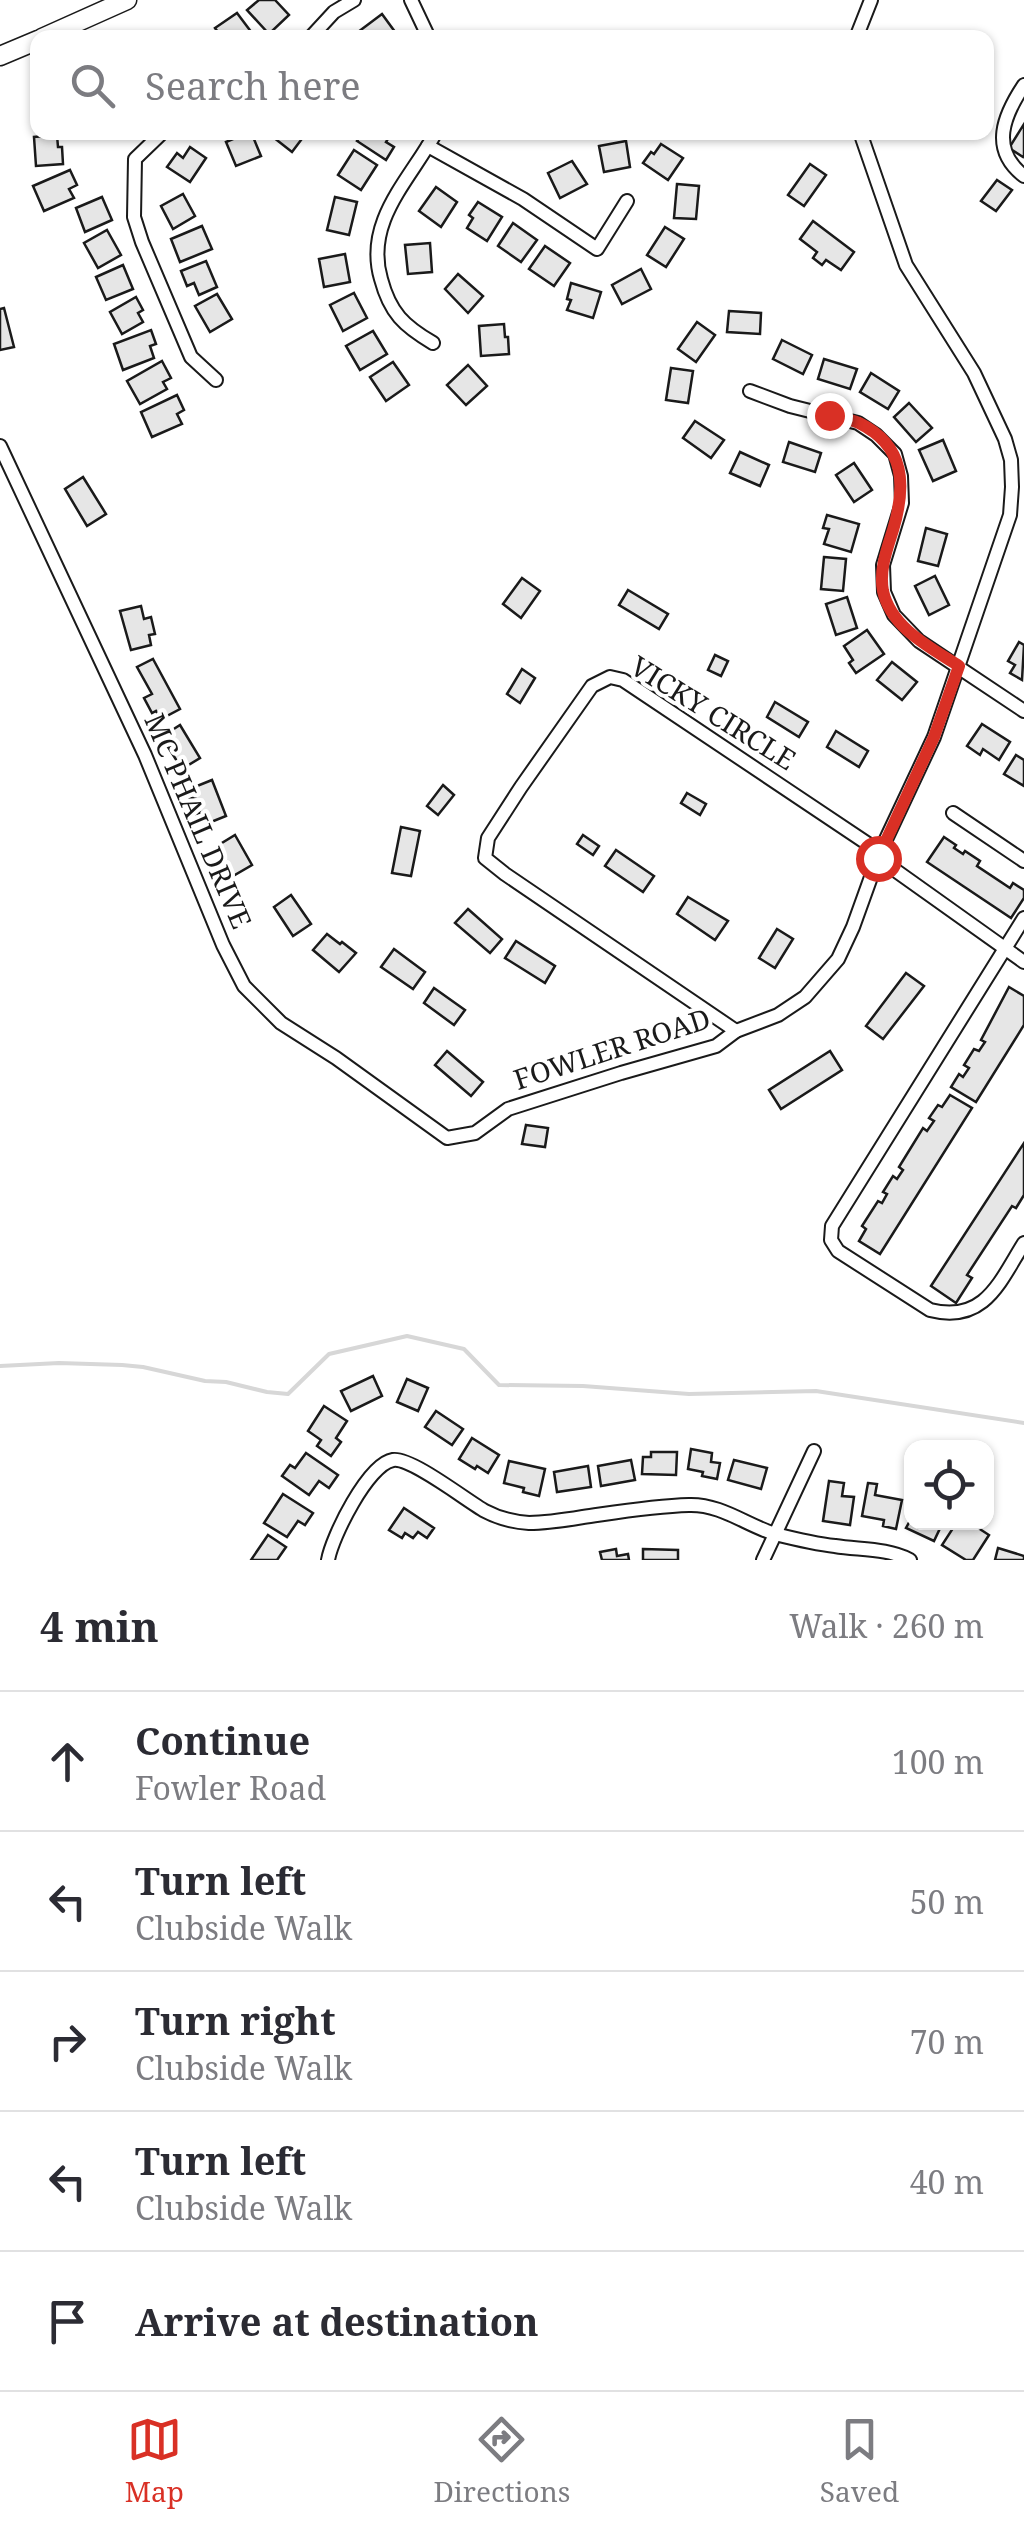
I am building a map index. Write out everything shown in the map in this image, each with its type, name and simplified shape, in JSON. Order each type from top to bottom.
[{"type":"main road","points":[[58,30],[127,0]]},
{"type":"main road","points":[[0,56],[30,42]]},
{"type":"street","points":[[317,30],[334,12],[354,0]]},
{"type":"street","points":[[412,0],[425,30]]},
{"type":"street","points":[[859,30],[871,0]]},
{"type":"street","points":[[1024,84],[1008,112],[1003,134],[1004,151],[1024,176]]},
{"type":"street","points":[[154,140],[134,158],[134,217],[191,357],[216,380]]},
{"type":"street","points":[[431,140],[389,206],[376,251],[378,270],[391,306],[402,322],[433,343]]},
{"type":"street","name":"FOWLER ROAD","points":[[447,1138],[474,1133],[508,1109],[716,1046],[736,1031],[778,1015],[805,997],[838,959],[879,855],[934,737],[1010,515],[1011,460],[974,373],[906,265],[863,140]]},
{"type":"street","points":[[428,146],[523,199],[597,249],[627,201]]},
{"type":"street","points":[[750,391],[790,406],[858,423],[895,454],[902,502],[883,565],[884,592],[894,615],[919,641],[1024,711]]},
{"type":"street","name":"MC PHAIL DRIVE","points":[[0,446],[145,755],[223,946],[244,986],[281,1023],[447,1138]]},
{"type":"street","name":"VICKY CIRCLE","points":[[736,1031],[485,858],[488,838],[592,686],[610,677],[622,680],[879,855]]},
{"type":"street","points":[[953,813],[1024,861]]},
{"type":"street","points":[[879,855],[1024,962]]},
{"type":"street","points":[[1024,918],[832,1226],[831,1240],[838,1251],[930,1310],[941,1313],[966,1310],[987,1300],[1024,1243]]},
{"type":"street","points":[[763,1560],[814,1451]]},
{"type":"street","points":[[328,1560],[333,1540],[366,1484],[385,1463],[394,1460],[414,1466],[488,1513],[514,1521],[554,1521],[692,1505],[716,1508],[774,1533],[832,1546],[897,1553],[910,1560]]},
{"type":"building","points":[[259,0],[275,0],[289,15],[273,30],[265,30],[247,10]]},
{"type":"building","points":[[237,13],[250,30],[216,30]]},
{"type":"building","points":[[382,14],[394,30],[361,30]]},
{"type":"building","points":[[1024,124],[1024,155],[1023,157],[1009,148]]},
{"type":"building","points":[[34,140],[57,140],[63,164],[36,166]]},
{"type":"building","points":[[254,140],[261,156],[236,166],[226,142]]},
{"type":"building","points":[[277,140],[301,140],[292,152]]},
{"type":"building","points":[[387,140],[394,147],[386,160],[357,141]]},
{"type":"building","points":[[626,141],[630,167],[604,172],[599,146]]},
{"type":"building","points":[[661,144],[683,158],[668,180],[643,163]]},
{"type":"building","points":[[190,147],[206,158],[190,182],[167,167],[177,153],[183,158]]},
{"type":"building","points":[[354,150],[377,165],[361,190],[338,175]]},
{"type":"building","points":[[572,161],[587,184],[560,198],[548,173]]},
{"type":"building","points":[[810,164],[826,175],[804,206],[788,195]]},
{"type":"building","points":[[70,170],[77,185],[69,189],[74,198],[44,211],[33,186]]},
{"type":"building","points":[[997,180],[1012,190],[996,211],[981,201]]},
{"type":"building","points":[[677,184],[699,186],[696,219],[674,218]]},
{"type":"building","points":[[436,187],[457,202],[441,227],[419,211]]},
{"type":"building","points":[[183,194],[195,216],[173,229],[161,206]]},
{"type":"building","points":[[102,197],[112,220],[85,232],[76,208]]},
{"type":"building","points":[[335,197],[357,202],[349,235],[327,230]]},
{"type":"building","points":[[478,202],[502,217],[487,241],[467,228],[473,218],[469,215]]},
{"type":"building","points":[[813,221],[854,252],[841,270],[826,260],[822,265],[813,258],[817,252],[800,239]]},
{"type":"building","points":[[513,223],[537,240],[521,262],[498,246]]},
{"type":"building","points":[[202,226],[212,249],[180,262],[171,239]]},
{"type":"building","points":[[665,227],[684,239],[666,267],[647,255]]},
{"type":"building","points":[[107,230],[121,255],[98,268],[84,243]]},
{"type":"building","points":[[430,243],[432,272],[408,274],[405,245]]},
{"type":"building","points":[[545,246],[570,263],[554,286],[529,269]]},
{"type":"building","points":[[345,254],[350,282],[324,287],[319,259]]},
{"type":"building","points":[[206,261],[217,287],[199,295],[194,283],[187,286],[181,271]]},
{"type":"building","points":[[123,265],[133,289],[106,300],[96,277]]},
{"type":"building","points":[[641,269],[651,289],[622,304],[612,285]]},
{"type":"building","points":[[458,274],[483,296],[468,313],[445,289]]},
{"type":"building","points":[[571,283],[601,292],[593,318],[567,310]]},
{"type":"building","points":[[354,293],[367,318],[343,331],[330,305]]},
{"type":"building","points":[[217,294],[232,319],[210,332],[195,306]]},
{"type":"building","points":[[136,297],[143,310],[138,313],[143,322],[122,334],[110,312]]},
{"type":"building","points":[[4,308],[14,347],[0,350],[0,309]]},
{"type":"building","points":[[729,311],[761,313],[760,334],[727,332]]},
{"type":"building","points":[[697,322],[715,335],[696,362],[678,349]]},
{"type":"building","points":[[504,324],[509,354],[481,356],[479,326]]},
{"type":"building","points":[[151,330],[156,344],[150,346],[154,358],[123,370],[114,344]]},
{"type":"building","points":[[373,331],[387,354],[360,370],[346,346]]},
{"type":"building","points":[[782,340],[812,355],[803,374],[773,359]]},
{"type":"building","points":[[824,359],[857,369],[850,389],[818,379]]},
{"type":"building","points":[[162,361],[171,378],[163,382],[167,389],[140,404],[127,381]]},
{"type":"building","points":[[393,362],[409,385],[386,401],[370,377]]},
{"type":"building","points":[[468,365],[487,386],[466,405],[447,385]]},
{"type":"building","points":[[671,368],[693,371],[688,403],[666,400]]},
{"type":"building","points":[[871,373],[899,391],[888,409],[860,392]]},
{"type":"building","points":[[177,395],[184,410],[177,414],[182,424],[152,437],[141,412]]},
{"type":"building","points":[[909,403],[932,428],[916,442],[894,417]]},
{"type":"building","points":[[695,421],[724,440],[711,458],[683,438]]},
{"type":"building","points":[[943,440],[956,471],[933,481],[919,450]]},
{"type":"building","points":[[789,442],[821,453],[815,472],[783,462]]},
{"type":"building","points":[[740,452],[769,465],[760,486],[730,473]]},
{"type":"building","points":[[854,463],[872,490],[854,502],[836,475]]},
{"type":"building","points":[[83,477],[106,514],[87,526],[65,489]]},
{"type":"building","points":[[827,515],[859,524],[851,552],[824,544],[829,529],[823,528]]},
{"type":"building","points":[[926,528],[947,534],[938,566],[918,561]]},
{"type":"building","points":[[824,557],[846,559],[843,591],[821,589]]},
{"type":"building","points":[[935,576],[949,605],[929,615],[915,586]]},
{"type":"building","points":[[522,578],[540,591],[521,618],[503,604]]},
{"type":"building","points":[[628,590],[668,614],[659,629],[619,605]]},
{"type":"building","points":[[847,597],[857,628],[836,635],[826,604]]},
{"type":"building","points":[[141,606],[144,619],[151,617],[155,634],[149,635],[151,645],[131,650],[120,611]]},
{"type":"building","points":[[867,630],[884,654],[856,673],[844,646]]},
{"type":"building","points":[[1019,642],[1024,645],[1022,680],[1010,673],[1015,665],[1008,661]]},
{"type":"building","points":[[715,655],[728,661],[721,676],[708,670]]},
{"type":"building","points":[[153,659],[180,709],[161,719],[156,711],[152,713],[144,698],[152,694],[137,667]]},
{"type":"building","points":[[892,662],[917,682],[902,700],[877,680]]},
{"type":"building","points":[[522,669],[535,678],[520,703],[507,694]]},
{"type":"building","points":[[775,702],[808,722],[799,737],[767,717]]},
{"type":"building","points":[[982,724],[1010,742],[999,760],[983,749],[980,755],[967,746]]},
{"type":"building","points":[[180,725],[200,758],[182,769],[168,747],[172,745],[166,734]]},
{"type":"building","points":[[836,731],[868,751],[859,767],[827,747]]},
{"type":"building","points":[[1016,755],[1024,760],[1024,786],[1004,774]]},
{"type":"building","points":[[212,780],[226,816],[206,824],[202,812],[196,814],[190,799],[195,797],[192,788]]},
{"type":"building","points":[[443,785],[454,795],[438,815],[427,806]]},
{"type":"building","points":[[687,793],[706,804],[700,815],[681,803]]},
{"type":"building","points":[[401,827],[420,831],[411,876],[392,873]]},
{"type":"building","points":[[235,835],[252,865],[233,876],[217,846]]},
{"type":"building","points":[[583,835],[599,846],[593,855],[577,844]]},
{"type":"building","points":[[944,837],[963,854],[965,851],[980,861],[977,866],[1010,888],[1013,883],[1024,890],[1024,898],[1011,918],[927,862]]},
{"type":"building","points":[[616,850],[654,876],[643,892],[605,866]]},
{"type":"building","points":[[291,895],[311,924],[293,936],[274,907]]},
{"type":"building","points":[[688,897],[728,921],[715,940],[677,914]]},
{"type":"building","points":[[468,909],[502,939],[490,953],[455,923]]},
{"type":"building","points":[[777,929],[793,939],[775,968],[759,958]]},
{"type":"building","points":[[327,934],[356,953],[339,972],[313,950]]},
{"type":"building","points":[[516,941],[555,966],[545,983],[505,958]]},
{"type":"building","points":[[394,949],[425,972],[413,989],[381,967]]},
{"type":"building","points":[[906,973],[924,986],[883,1039],[866,1026]]},
{"type":"building","points":[[1009,987],[1024,996],[1024,1025],[976,1102],[951,1087],[959,1074],[963,1077],[969,1068],[964,1065],[974,1049],[979,1051],[985,1042],[981,1040]]},
{"type":"building","points":[[434,988],[465,1010],[454,1025],[424,1003]]},
{"type":"building","points":[[447,1051],[483,1082],[471,1096],[435,1065]]},
{"type":"building","points":[[830,1051],[842,1070],[781,1109],[769,1090]]},
{"type":"building","points":[[950,1095],[972,1108],[880,1254],[859,1241],[866,1229],[862,1226],[878,1201],[882,1203],[887,1194],[883,1192],[893,1176],[897,1179],[903,1170],[899,1167],[923,1128],[927,1131],[934,1121],[929,1118]]},
{"type":"building","points":[[526,1125],[548,1128],[545,1147],[522,1144]]},
{"type":"building","points":[[1024,1143],[1024,1195],[1016,1208],[1012,1206],[967,1275],[972,1278],[956,1303],[931,1286]]},
{"type":"building","points":[[373,1376],[382,1396],[351,1411],[341,1391]]},
{"type":"building","points":[[407,1379],[428,1388],[418,1411],[397,1402]]},
{"type":"building","points":[[324,1406],[347,1421],[336,1438],[341,1442],[331,1456],[317,1446],[321,1440],[308,1431]]},
{"type":"building","points":[[436,1411],[463,1429],[452,1445],[425,1427]]},
{"type":"building","points":[[472,1438],[499,1455],[488,1473],[459,1459]]},
{"type":"building","points":[[691,1449],[712,1453],[711,1462],[720,1463],[717,1479],[688,1469]]},
{"type":"building","points":[[651,1452],[677,1452],[676,1475],[642,1474],[643,1457],[651,1457]]},
{"type":"building","points":[[306,1453],[338,1475],[329,1488],[319,1481],[309,1495],[282,1476],[290,1465],[295,1468]]},
{"type":"building","points":[[631,1460],[635,1480],[601,1486],[598,1466]]},
{"type":"building","points":[[734,1460],[767,1468],[761,1489],[728,1480]]},
{"type":"building","points":[[509,1461],[545,1469],[539,1496],[504,1483]]},
{"type":"building","points":[[588,1466],[591,1487],[557,1492],[554,1472]]},
{"type":"building","points":[[829,1481],[844,1483],[842,1496],[854,1497],[850,1525],[823,1521]]},
{"type":"building","points":[[868,1483],[877,1484],[875,1495],[902,1500],[896,1529],[883,1526],[884,1520],[862,1516]]},
{"type":"building","points":[[283,1494],[313,1513],[305,1525],[298,1521],[287,1537],[264,1523]]},
{"type":"building","points":[[404,1508],[434,1528],[427,1538],[418,1532],[413,1538],[405,1533],[402,1538],[389,1530]]},
{"type":"building","points":[[910,1530],[939,1530],[934,1541]]},
{"type":"building","points":[[952,1530],[981,1530],[989,1535],[973,1560],[966,1560],[942,1545]]},
{"type":"building","points":[[268,1535],[286,1547],[277,1560],[251,1560]]},
{"type":"building","points":[[998,1548],[1024,1556],[1024,1560],[995,1560]]},
{"type":"building","points":[[616,1549],[617,1556],[628,1554],[629,1560],[602,1560],[600,1552]]},
{"type":"building","points":[[643,1549],[678,1550],[678,1560],[643,1560]]},
{"type":"waterway","points":[[0,1366],[59,1363],[143,1367],[288,1394],[329,1354],[407,1336],[464,1349],[499,1385],[689,1394],[816,1391],[1024,1423]]},
{"type":"route","points":[[829,415],[858,423],[895,454],[902,502],[883,565],[884,592],[894,615],[919,641],[959,666],[934,737],[878,858]]}]
